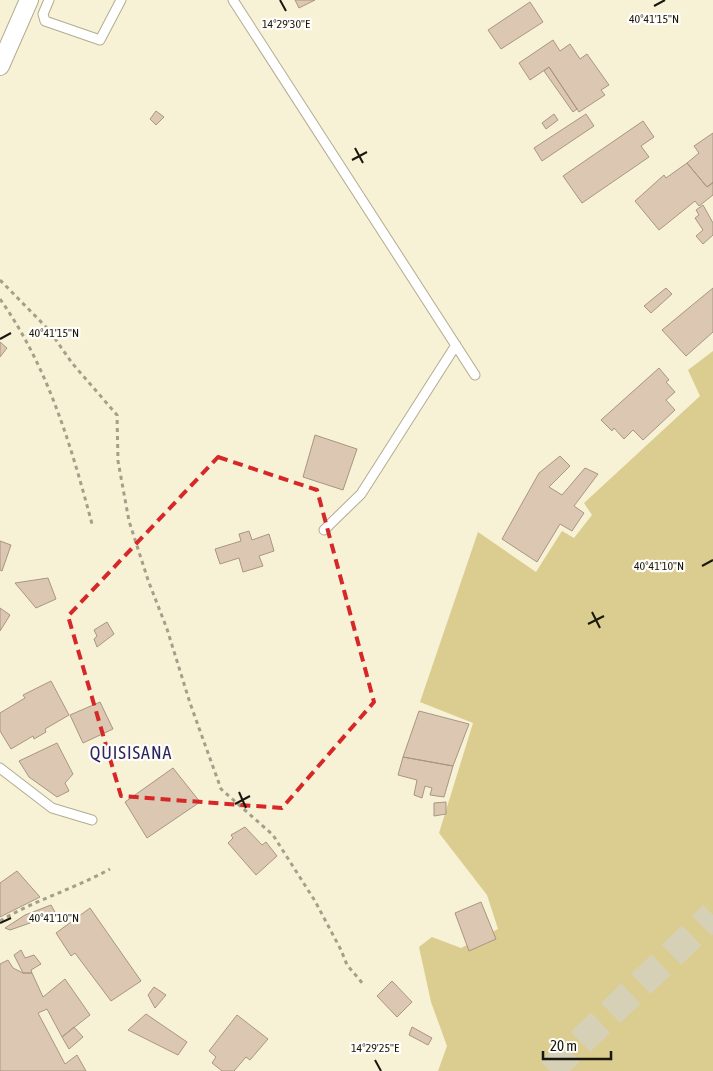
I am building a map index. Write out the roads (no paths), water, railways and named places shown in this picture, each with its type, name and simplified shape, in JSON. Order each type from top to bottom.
[{"type":"street","points":[[0,66],[29,0]]},
{"type":"lane","points":[[49,0],[43,14],[45,21],[100,40],[121,0]]},
{"type":"lane","points":[[233,0],[475,375]]},
{"type":"lane","points":[[324,530],[361,494],[456,345]]},
{"type":"lane","points":[[0,768],[52,808],[92,820]]},
{"type":"tunnel","points":[[550,1071],[713,915]]},
{"type":"district","name":"QUISISANA","points":[[131,753]]}]
